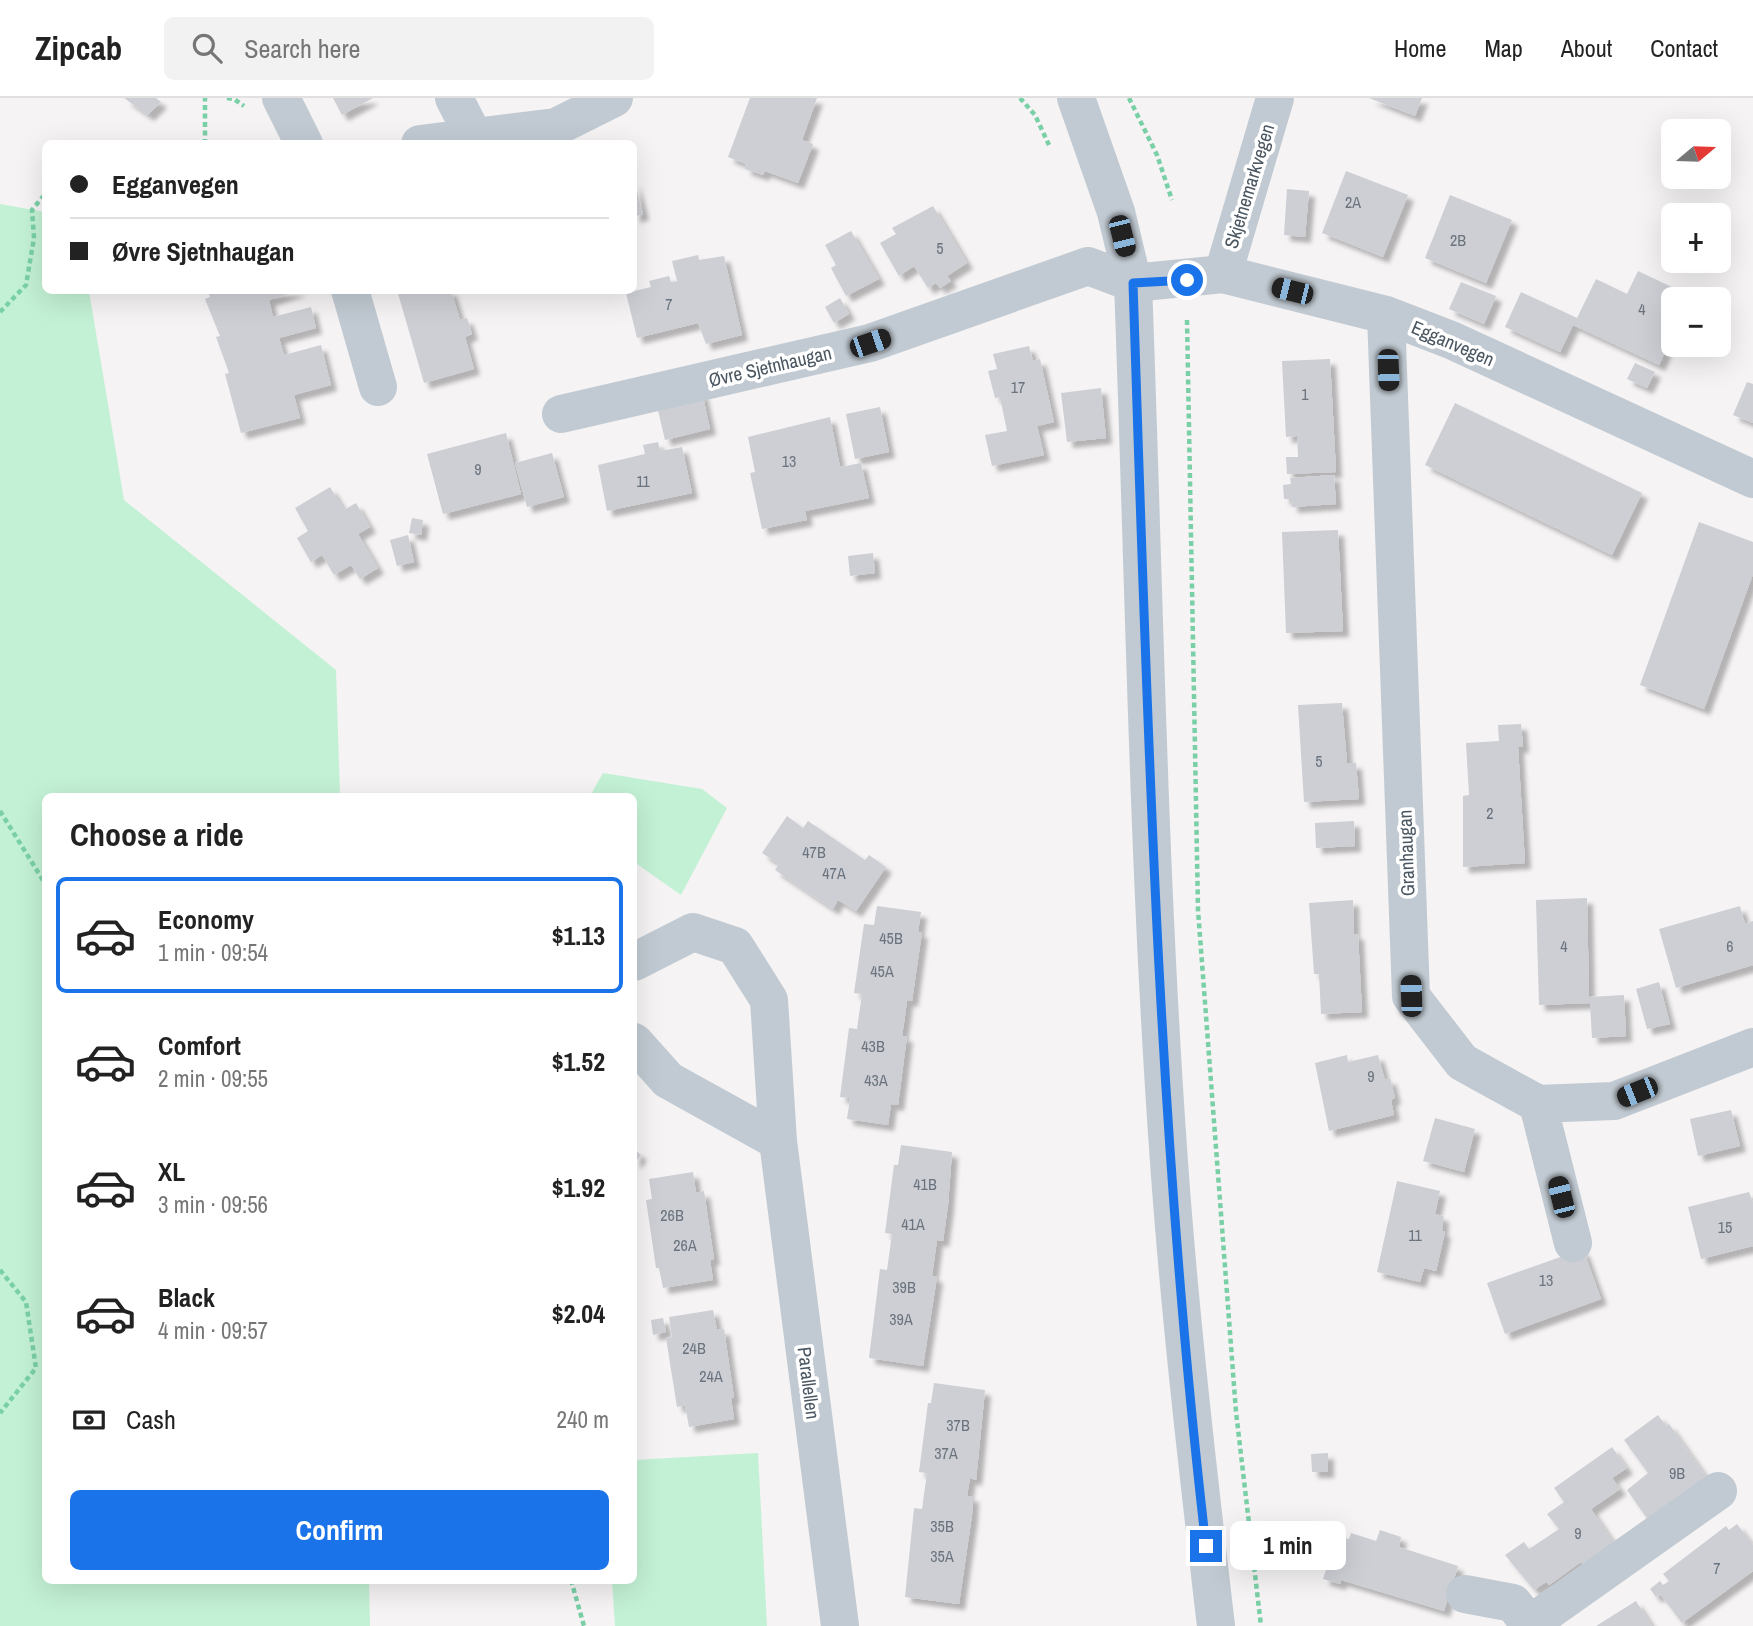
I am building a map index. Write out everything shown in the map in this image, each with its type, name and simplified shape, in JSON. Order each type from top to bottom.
[{"type":"street","points":[[281,98],[302,140]]},
{"type":"street","points":[[454,98],[473,135]]},
{"type":"street","points":[[444,140],[556,127],[614,98]]},
{"type":"street","points":[[1076,98],[1116,212],[1133,283],[1156,905],[1169,1162],[1191,1414],[1216,1626]]},
{"type":"street","name":"Skjetnemarkvegen","points":[[1223,274],[1275,98]]},
{"type":"street","name":"Øvre Sjetnhaugan","points":[[561,414],[870,343],[1088,266],[1133,283]]},
{"type":"street","name":"Egganvegen","points":[[1133,283],[1223,274],[1386,315],[1451,340],[1753,479]]},
{"type":"street","points":[[351,294],[378,387]]},
{"type":"street","name":"Granhaugan","points":[[1386,315],[1411,996],[1462,1062],[1538,1104]]},
{"type":"street","name":"Parallellen","points":[[637,960],[693,932],[735,946],[769,1000],[778,1141],[840,1626]]},
{"type":"street","points":[[637,1045],[668,1080],[778,1141]]},
{"type":"street","points":[[1573,1243],[1538,1104],[1614,1101],[1753,1047]]},
{"type":"street","points":[[1465,1594],[1513,1603],[1531,1625],[1718,1491]]},
{"type":"path","points":[[205,98],[205,140]]},
{"type":"path","points":[[1129,98],[1157,155],[1172,200]]},
{"type":"path","points":[[0,312],[26,285],[33,238],[32,210],[42,199]]},
{"type":"path","points":[[1187,320],[1198,910],[1236,1412],[1261,1626]]},
{"type":"path","points":[[0,811],[42,879]]},
{"type":"path","points":[[0,1270],[26,1302],[36,1368],[0,1413]]},
{"type":"path","points":[[572,1584],[584,1626]]},
{"type":"green space","points":[[0,204],[42,211],[42,294],[90,294],[124,500],[336,670],[340,793],[42,793],[42,1584],[369,1584],[370,1626],[0,1626]]},
{"type":"green space","points":[[603,773],[702,789],[727,808],[681,895],[637,864],[637,793],[592,793]]},
{"type":"green space","points":[[758,1453],[767,1626],[615,1626],[612,1584],[637,1584],[637,1460]]},
{"type":"building","points":[[124,98],[156,98],[161,102],[148,115]]},
{"type":"building","points":[[333,98],[373,98],[342,115]]},
{"type":"building","points":[[750,98],[817,98],[802,140],[813,144],[798,183],[765,171],[763,175],[745,169],[746,164],[728,157]]},
{"type":"building","points":[[1369,98],[1422,98],[1415,116]]},
{"type":"building","points":[[1346,171],[1408,195],[1383,257],[1322,233]]},
{"type":"building","points":[[1287,189],[1309,191],[1305,237],[1284,235]]},
{"type":"building","points":[[637,191],[643,214],[637,216]]},
{"type":"building","points":[[1450,195],[1512,220],[1486,283],[1425,258]]},
{"type":"building","points":[[933,206],[967,263],[947,276],[951,281],[940,288],[936,283],[928,288],[914,266],[899,276],[880,243],[896,234],[892,228]]},
{"type":"building","points":[[851,231],[879,279],[846,296],[831,268],[836,265],[825,245]]},
{"type":"building","points":[[698,255],[699,260],[724,256],[742,335],[706,344],[698,323],[637,338],[626,294],[637,294],[637,290],[651,287],[649,281],[669,276],[671,282],[677,281],[672,261]]},
{"type":"building","points":[[1638,271],[1671,287],[1661,287],[1663,357],[1659,365],[1573,325],[1560,352],[1505,327],[1521,292],[1577,318],[1596,279],[1627,294]]},
{"type":"building","points":[[1461,282],[1496,296],[1484,324],[1449,309]]},
{"type":"building","points":[[209,294],[288,294],[269,300],[273,317],[311,307],[316,328],[279,338],[284,355],[321,345],[331,385],[294,395],[300,418],[241,433],[225,374],[229,373],[216,337],[220,336],[205,299],[210,297]]},
{"type":"building","points":[[398,294],[452,294],[460,320],[467,318],[472,334],[465,337],[474,369],[424,383]]},
{"type":"building","points":[[840,298],[849,314],[834,323],[825,307]]},
{"type":"building","points":[[1029,346],[1033,361],[1040,359],[1054,422],[1037,426],[1044,455],[992,466],[985,435],[1007,431],[1000,397],[995,398],[988,371],[997,369],[993,354]]},
{"type":"building","points":[[1330,359],[1336,472],[1287,474],[1286,457],[1298,457],[1297,436],[1286,437],[1282,361]]},
{"type":"building","points":[[1635,363],[1655,372],[1647,388],[1627,379]]},
{"type":"building","points":[[1747,382],[1753,384],[1753,423],[1733,415]]},
{"type":"building","points":[[1101,388],[1106,438],[1067,442],[1061,393]]},
{"type":"building","points":[[702,392],[710,429],[665,440],[656,402]]},
{"type":"building","points":[[1455,403],[1642,493],[1612,555],[1425,465]]},
{"type":"building","points":[[880,407],[889,452],[855,459],[846,414]]},
{"type":"building","points":[[830,417],[840,467],[861,463],[869,498],[805,511],[807,520],[762,529],[750,473],[755,472],[748,437]]},
{"type":"building","points":[[506,433],[521,494],[443,514],[427,454]]},
{"type":"building","points":[[658,442],[660,451],[682,447],[692,493],[607,511],[598,465],[645,454],[643,445]]},
{"type":"building","points":[[552,453],[564,497],[527,507],[515,463]]},
{"type":"building","points":[[1334,475],[1336,504],[1292,507],[1291,499],[1284,499],[1283,485],[1291,484],[1290,478]]},
{"type":"building","points":[[330,487],[344,510],[356,503],[370,527],[358,534],[378,568],[360,579],[351,565],[334,575],[322,555],[311,562],[297,538],[308,531],[295,508]]},
{"type":"building","points":[[412,518],[423,520],[421,535],[409,533]]},
{"type":"building","points":[[1699,522],[1753,542],[1753,574],[1704,709],[1640,685]]},
{"type":"building","points":[[1338,530],[1343,631],[1286,633],[1282,532]]},
{"type":"building","points":[[408,535],[414,562],[397,566],[390,540]]},
{"type":"building","points":[[873,553],[875,573],[850,576],[848,556]]},
{"type":"building","points":[[1342,703],[1347,763],[1356,763],[1359,799],[1304,802],[1298,705]]},
{"type":"building","points":[[1521,724],[1523,747],[1518,747],[1525,863],[1463,867],[1463,796],[1469,795],[1466,743],[1499,741],[1498,725]]},
{"type":"building","points":[[787,816],[803,828],[808,821],[865,860],[869,855],[886,867],[856,911],[838,900],[833,909],[775,870],[779,864],[762,853]]},
{"type":"building","points":[[1354,821],[1355,846],[1316,848],[1315,823]]},
{"type":"building","points":[[1587,898],[1589,997],[1624,995],[1626,1036],[1592,1038],[1590,1003],[1539,1005],[1536,900]]},
{"type":"building","points":[[1353,900],[1354,934],[1358,934],[1362,1012],[1321,1014],[1319,974],[1314,974],[1309,903]]},
{"type":"building","points":[[877,906],[921,912],[918,932],[922,932],[912,1001],[907,1000],[902,1036],[907,1036],[898,1105],[891,1104],[888,1125],[847,1119],[850,1098],[840,1097],[849,1028],[857,1029],[862,994],[854,993],[864,924],[874,925]]},
{"type":"building","points":[[1740,906],[1745,924],[1753,921],[1753,965],[1676,988],[1659,929]]},
{"type":"building","points":[[1659,982],[1670,1024],[1647,1029],[1636,989]]},
{"type":"building","points":[[1347,1055],[1348,1062],[1378,1055],[1385,1080],[1390,1078],[1395,1098],[1391,1100],[1394,1115],[1329,1131],[1315,1063]]},
{"type":"building","points":[[1731,1110],[1740,1146],[1698,1156],[1690,1119]]},
{"type":"building","points":[[1435,1118],[1475,1129],[1464,1172],[1423,1161]]},
{"type":"building","points":[[901,1145],[952,1152],[943,1241],[937,1240],[932,1276],[937,1277],[923,1366],[869,1358],[880,1269],[887,1270],[892,1234],[885,1233],[894,1165],[898,1165]]},
{"type":"building","points":[[693,1172],[696,1193],[704,1191],[714,1259],[710,1260],[713,1280],[663,1288],[659,1268],[656,1268],[646,1200],[652,1199],[649,1179]]},
{"type":"building","points":[[1397,1181],[1440,1191],[1435,1214],[1443,1216],[1442,1231],[1445,1232],[1436,1271],[1424,1268],[1420,1282],[1377,1272]]},
{"type":"building","points":[[1749,1192],[1753,1203],[1753,1246],[1701,1259],[1688,1207]]},
{"type":"building","points":[[1583,1249],[1601,1299],[1505,1334],[1487,1283]]},
{"type":"building","points":[[713,1310],[717,1330],[724,1329],[734,1398],[731,1398],[734,1419],[689,1427],[685,1405],[677,1407],[666,1338],[672,1337],[669,1317]]},
{"type":"building","points":[[663,1318],[666,1332],[653,1335],[651,1320]]},
{"type":"building","points":[[934,1383],[985,1390],[976,1480],[970,1478],[967,1496],[973,1496],[972,1515],[959,1604],[905,1597],[914,1508],[922,1509],[927,1473],[919,1472],[928,1403],[931,1403]]},
{"type":"building","points":[[1658,1415],[1666,1426],[1669,1424],[1710,1482],[1651,1524],[1627,1490],[1648,1473],[1624,1440]]},
{"type":"building","points":[[1612,1447],[1627,1468],[1612,1478],[1620,1489],[1591,1509],[1616,1546],[1585,1568],[1581,1562],[1549,1585],[1546,1582],[1534,1590],[1505,1555],[1524,1542],[1529,1549],[1559,1529],[1547,1514],[1564,1502],[1554,1488]]},
{"type":"building","points":[[1328,1453],[1328,1472],[1312,1472],[1311,1454]]},
{"type":"building","points":[[1737,1524],[1753,1545],[1753,1571],[1682,1623],[1660,1594],[1656,1597],[1650,1589],[1660,1581],[1663,1585],[1669,1581],[1663,1574],[1726,1526],[1729,1530]]},
{"type":"building","points":[[1380,1530],[1401,1537],[1399,1547],[1458,1566],[1444,1611],[1341,1580],[1340,1584],[1323,1579],[1337,1536],[1349,1539],[1351,1533],[1376,1541]]},
{"type":"building","points":[[1636,1601],[1652,1626],[1596,1626]]},
{"type":"route","points":[[1187,280],[1133,283],[1156,905],[1169,1162],[1191,1414],[1206,1546]]}]
